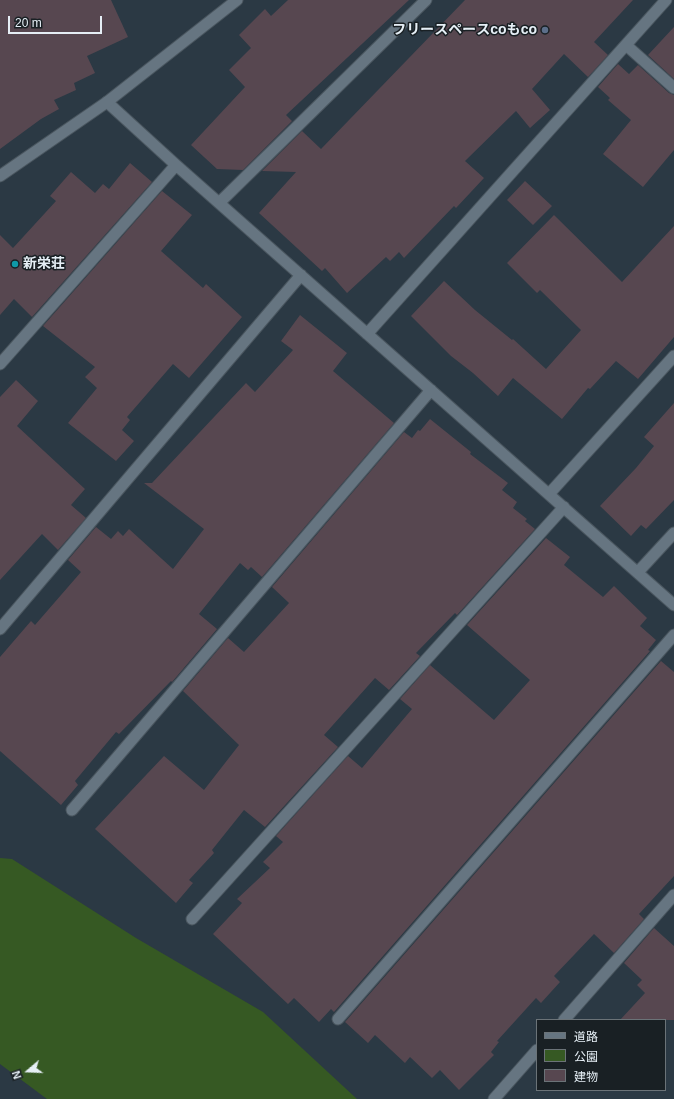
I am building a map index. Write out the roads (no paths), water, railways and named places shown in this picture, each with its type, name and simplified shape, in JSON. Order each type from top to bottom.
[{"type":"street","points":[[0,176],[107,102],[237,0]]},
{"type":"street","points":[[219,203],[426,0]]},
{"type":"street","points":[[367,334],[666,0]]},
{"type":"street","points":[[626,45],[674,88]]},
{"type":"street","points":[[107,102],[301,276],[674,604]]},
{"type":"street","points":[[0,364],[176,165]]},
{"type":"street","points":[[0,629],[301,276]]},
{"type":"street","points":[[549,494],[674,356]]},
{"type":"street","points":[[72,810],[431,390]]},
{"type":"street","points":[[192,919],[564,507]]},
{"type":"street","points":[[638,572],[674,533]]},
{"type":"street","points":[[338,1019],[674,635]]},
{"type":"street","points":[[565,1019],[674,895]]},
{"type":"street","points":[[494,1099],[536,1051]]},
{"type":"place","name":"フリースペースcoもco","points":[[545,30]]},
{"type":"place","name":"新栄荘","points":[[15,264]]}]
